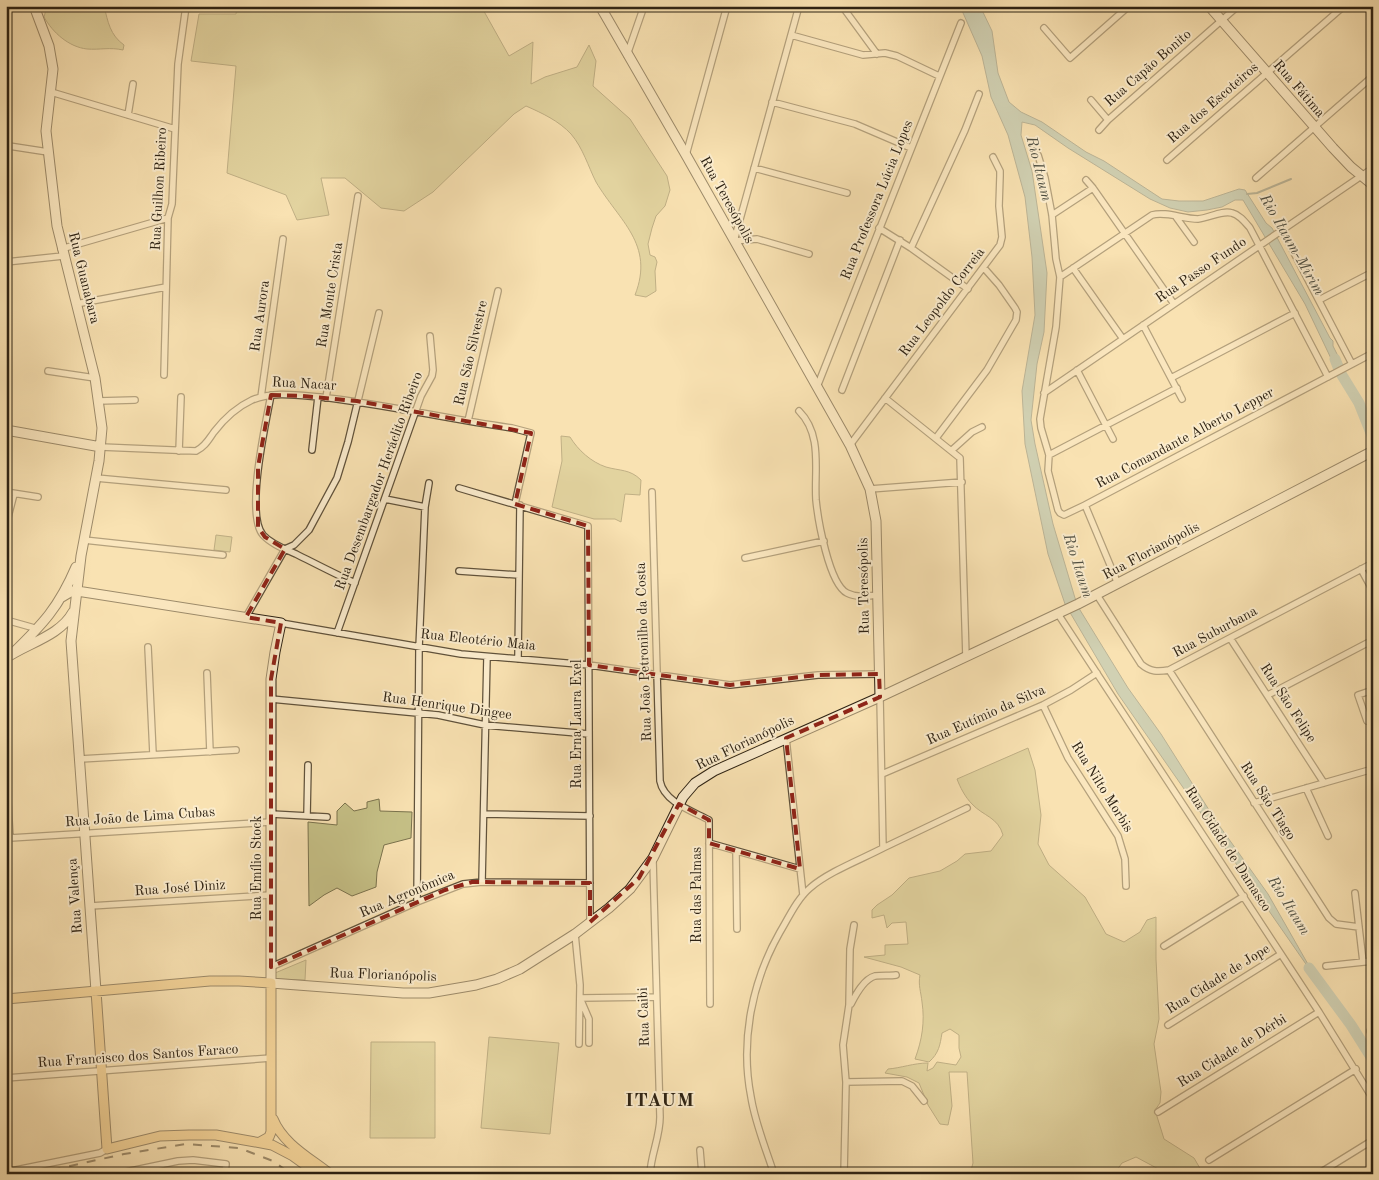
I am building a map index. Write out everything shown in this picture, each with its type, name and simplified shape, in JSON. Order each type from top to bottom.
[{"type":"main road","name":"Rua Guanabara","points":[[9,656],[60,629],[69,620],[75,607],[81,556],[101,447],[102,428],[94,378],[56,226],[46,121],[53,69],[51,53],[34,6]]},
{"type":"main road","name":"Rua Teresópolis","points":[[600,6],[850,445],[870,489],[877,530],[880,697]]},
{"type":"main road","name":"Rua Fátima","points":[[1209,6],[1315,127],[1361,176],[1373,185]]},
{"type":"main road","name":"Rua Nacar","points":[[6,430],[101,447]]},
{"type":"main road","name":"Rua Florianópolis","points":[[6,999],[217,981],[429,993],[476,985],[510,973],[530,964],[575,934],[630,889],[653,858],[679,804],[689,789],[703,777],[1067,610],[1372,451]]},
{"type":"main road","name":"Rua Guanabara","points":[[9,656],[48,618],[62,596],[81,556]]},
{"type":"main road","points":[[62,596],[72,591],[77,591]]},
{"type":"main road","name":"Rua Eleotério Maia","points":[[77,591],[281,623]]},
{"type":"main road","points":[[62,596],[71,598],[75,607]]},
{"type":"main road","name":"Rua Valença","points":[[75,607],[71,641],[107,1149]]},
{"type":"main road","points":[[48,618],[52,627],[60,629],[71,641]]},
{"type":"main road","name":"Rua Emílio Stock","points":[[260,1142],[269,1137],[271,1132],[271,699],[272,665],[281,623]]},
{"type":"main road","points":[[38,629],[60,629]]},
{"type":"main road","points":[[271,1114],[276,1127],[287,1140],[330,1174]]},
{"type":"main road","points":[[107,1149],[146,1139],[173,1135],[216,1135],[260,1142],[281,1149],[318,1174]]},
{"type":"street","name":"Rua Guilhon Ribeiro","points":[[164,375],[168,218],[172,204],[179,54],[186,6]]},
{"type":"street","points":[[627,55],[644,6]]},
{"type":"street","points":[[686,154],[727,6]]},
{"type":"street","points":[[799,6],[734,240],[757,239],[809,254]]},
{"type":"street","points":[[842,6],[877,54]]},
{"type":"street","points":[[1044,28],[1070,58],[1129,6]]},
{"type":"street","name":"Rua Capão Bonito","points":[[1098,130],[1238,6]]},
{"type":"street","name":"Rua dos Escoteiros","points":[[1167,160],[1344,6]]},
{"type":"street","name":"Rua Professora Lúcia Lopes","points":[[817,387],[960,23]]},
{"type":"street","points":[[791,35],[863,55],[885,53],[897,56],[940,76]]},
{"type":"street","points":[[1256,178],[1373,76]]},
{"type":"street","points":[[128,115],[133,84]]},
{"type":"street","points":[[51,92],[175,129]]},
{"type":"street","points":[[911,248],[958,148],[979,94]]},
{"type":"street","points":[[1091,100],[1108,120]]},
{"type":"street","points":[[772,102],[855,124],[911,148]]},
{"type":"street","points":[[9,146],[48,152]]},
{"type":"street","points":[[1038,155],[1045,178],[1052,215],[1056,259],[1060,277],[1056,327],[1040,423],[1049,455],[1176,388]]},
{"type":"street","name":"Rua Leopoldo Correia","points":[[850,445],[968,290],[1000,244],[1002,237],[999,206],[1000,171],[994,157]]},
{"type":"street","points":[[754,168],[847,193]]},
{"type":"street","name":"Rua Passo Fundo","points":[[1044,393],[1373,168]]},
{"type":"street","points":[[1086,180],[1094,188],[1174,304]]},
{"type":"street","points":[[1052,215],[1094,188]]},
{"type":"street","name":"Rua Monte Crista","points":[[326,398],[358,196]]},
{"type":"street","points":[[1060,277],[1152,215],[1160,214],[1199,218],[1226,212],[1233,213],[1244,221],[1261,244],[1295,313],[1331,375]]},
{"type":"street","points":[[1176,217],[1194,242]]},
{"type":"street","points":[[6,262],[62,252],[168,218]]},
{"type":"street","points":[[879,228],[900,240],[968,290]]},
{"type":"street","points":[[1280,231],[1352,364]]},
{"type":"street","name":"Rua Aurora","points":[[261,397],[283,239]]},
{"type":"street","points":[[842,390],[900,240]]},
{"type":"street","points":[[936,438],[987,370],[1016,320],[1017,312],[1015,308],[984,268]]},
{"type":"street","points":[[1073,268],[1123,339]]},
{"type":"street","points":[[1319,300],[1373,272]]},
{"type":"street","points":[[76,304],[166,287]]},
{"type":"street","name":"Rua São Silvestre","points":[[468,421],[498,291]]},
{"type":"street","points":[[246,617],[285,549],[294,545],[309,530],[331,492],[343,461],[379,313]]},
{"type":"street","points":[[1171,378],[1295,313]]},
{"type":"street","points":[[1143,325],[1182,398]]},
{"type":"street","name":"Rua Desembargador Heráclito Ribeiro","points":[[337,633],[423,390],[432,376],[430,336]]},
{"type":"street","name":"Rua Comandante Alberto Lepper","points":[[1049,455],[1048,471],[1060,513],[1068,514],[1373,353]]},
{"type":"street","points":[[1077,370],[1113,439]]},
{"type":"street","points":[[48,371],[94,378]]},
{"type":"street","points":[[271,395],[258,467],[257,520],[260,532],[285,549],[355,583]]},
{"type":"street","name":"Rua Nacar","points":[[101,447],[191,452],[201,449],[230,414],[244,404],[271,395],[357,401],[531,433],[518,505]]},
{"type":"street","points":[[179,451],[182,397]]},
{"type":"street","points":[[312,450],[318,397]]},
{"type":"street","points":[[885,398],[960,458],[966,657]]},
{"type":"street","points":[[98,401],[136,400]]},
{"type":"street","points":[[799,411],[808,424],[816,450],[816,501],[834,578],[842,589],[849,594],[878,596]]},
{"type":"street","points":[[952,450],[969,434],[982,426]]},
{"type":"street","points":[[96,478],[226,490]]},
{"type":"street","points":[[870,489],[962,482]]},
{"type":"street","points":[[417,902],[419,648],[425,507],[429,483]]},
{"type":"street","points":[[459,488],[518,505],[518,659]]},
{"type":"street","points":[[6,492],[38,497]]},
{"type":"street","name":"Rua João Petronilho da Costa","points":[[652,492],[660,781],[668,796],[679,804]]},
{"type":"street","points":[[6,525],[14,494]]},
{"type":"street","points":[[385,499],[425,507]]},
{"type":"street","name":"Rua Erna Laura Exel","points":[[518,505],[588,526],[590,922]]},
{"type":"street","points":[[1084,505],[1118,584]]},
{"type":"street","points":[[84,540],[223,555]]},
{"type":"street","points":[[745,558],[824,541]]},
{"type":"street","name":"Rua Suburbana","points":[[1097,594],[1142,664],[1154,672],[1169,670],[1373,563]]},
{"type":"street","points":[[1361,569],[1373,591]]},
{"type":"street","points":[[459,571],[519,575]]},
{"type":"street","name":"Rua Cidade de Damasco","points":[[1058,614],[1282,954],[1356,1069],[1373,1099]]},
{"type":"street","points":[[6,620],[38,629]]},
{"type":"street","name":"Rua Eleotério Maia","points":[[281,623],[419,648],[487,657],[589,665],[730,685],[818,675],[880,674]]},
{"type":"street","name":"Rua São Felipe","points":[[1230,638],[1324,783]]},
{"type":"street","points":[[1268,695],[1373,640]]},
{"type":"street","points":[[148,647],[153,754]]},
{"type":"street","points":[[482,882],[487,657]]},
{"type":"street","name":"Rua São Tiago","points":[[1169,670],[1328,918],[1336,924],[1359,927]]},
{"type":"street","points":[[206,673],[210,752]]},
{"type":"street","name":"Rua Eutímio da Silva","points":[[882,774],[1043,704],[1071,690],[1097,673]]},
{"type":"street","points":[[1367,721],[1358,695],[1373,690]]},
{"type":"street","name":"Rua Teresópolis","points":[[880,697],[884,848]]},
{"type":"street","name":"Rua Henrique Dingee","points":[[271,699],[452,717],[486,725],[589,734]]},
{"type":"street","name":"Rua Nilto Morbis","points":[[1043,704],[1068,758],[1118,836],[1125,858],[1126,886]]},
{"type":"street","points":[[786,738],[803,895]]},
{"type":"street","points":[[80,759],[236,750]]},
{"type":"street","points":[[307,816],[308,765]]},
{"type":"street","points":[[6,768],[7,786]]},
{"type":"street","points":[[1254,803],[1373,768]]},
{"type":"street","name":"Rua João de Lima Cubas","points":[[7,786],[10,838],[271,818],[327,816]]},
{"type":"street","points":[[1306,788],[1328,836]]},
{"type":"street","name":"Rua das Palmas","points":[[679,804],[709,820],[710,1004]]},
{"type":"street","points":[[774,1174],[751,1099],[747,1064],[749,1028],[754,996],[766,959],[777,938],[803,895],[815,883],[967,808]]},
{"type":"street","points":[[484,814],[590,816]]},
{"type":"street","points":[[709,843],[800,869]]},
{"type":"street","points":[[736,851],[737,930]]},
{"type":"street","name":"Rua Caibi","points":[[650,1174],[651,1160],[660,1132],[653,858]]},
{"type":"street","name":"Rua Agronômica","points":[[271,967],[456,886],[482,882],[590,883]]},
{"type":"street","points":[[1355,893],[1363,962]]},
{"type":"street","name":"Rua José Diniz","points":[[90,906],[271,894]]},
{"type":"street","points":[[1164,946],[1244,896]]},
{"type":"street","points":[[844,1174],[846,1082],[843,1045],[849,1005],[850,949],[854,925]]},
{"type":"street","points":[[575,934],[580,972],[579,1044]]},
{"type":"street","name":"Rua Cidade de Jope","points":[[1168,1025],[1282,954]]},
{"type":"street","points":[[1326,966],[1373,960]]},
{"type":"street","points":[[849,1005],[857,992],[870,979],[876,976],[896,975]]},
{"type":"street","points":[[580,998],[656,997]]},
{"type":"street","points":[[580,998],[589,1019],[589,1043]]},
{"type":"street","name":"Rua Cidade de Dérbi","points":[[1158,1112],[1319,1012]]},
{"type":"street","name":"Rua Francisco dos Santos Faraco","points":[[6,1078],[271,1058]]},
{"type":"street","points":[[1209,1160],[1356,1069]]},
{"type":"street","points":[[846,1082],[902,1081],[912,1086],[924,1101]]},
{"type":"street","points":[[1318,1174],[1373,1140]]},
{"type":"street","points":[[6,1172],[100,1153],[107,1149]]},
{"type":"street","points":[[700,1150],[702,1174]]},
{"type":"street","points":[[116,1174],[144,1171],[178,1161],[193,1160],[226,1164],[226,1174]]},
{"type":"highlighted area","points":[[271,395],[357,401],[531,433],[515,504],[588,526],[589,665],[730,685],[818,675],[879,674],[880,697],[786,738],[800,869],[709,843],[709,820],[679,804],[639,878],[590,922],[590,883],[472,882],[445,890],[271,967],[271,679],[281,623],[246,617],[285,549],[265,537],[258,527],[258,467]]},
{"type":"shaded area","points":[[47,6],[104,6],[108,23],[116,37],[124,45],[123,50],[80,48],[68,42],[57,34],[44,17]]},
{"type":"shaded area","points":[[237,6],[481,6],[509,56],[533,42],[531,84],[545,77],[577,67],[589,45],[596,61],[593,86],[630,119],[667,176],[670,190],[665,206],[656,216],[648,244],[650,255],[655,257],[657,262],[655,271],[656,291],[646,297],[635,295],[640,277],[641,261],[638,247],[624,221],[596,182],[575,139],[556,121],[526,106],[514,114],[433,192],[404,211],[381,208],[345,178],[321,178],[329,215],[297,220],[286,195],[227,173],[236,66],[191,61],[199,14],[236,14]]},
{"type":"shaded area","points":[[561,436],[570,437],[581,451],[595,462],[606,467],[629,472],[641,480],[640,495],[625,494],[621,522],[615,519],[594,519],[552,507],[562,461]]},
{"type":"shaded area","points":[[216,535],[232,537],[230,552],[214,550]]},
{"type":"shaded area","points":[[1028,748],[1035,770],[1041,815],[1038,844],[1049,865],[1085,897],[1106,934],[1124,942],[1140,932],[1147,920],[1156,917],[1159,1019],[1154,1044],[1161,1092],[1160,1103],[1155,1110],[1164,1139],[1194,1158],[1201,1170],[1207,1174],[1164,1172],[1136,1157],[1122,1163],[1114,1174],[970,1174],[973,1163],[967,1072],[949,1072],[952,1106],[948,1125],[940,1124],[928,1105],[919,1083],[907,1077],[885,1073],[888,1069],[923,1063],[928,1063],[927,1071],[933,1068],[937,1062],[956,1065],[961,1057],[959,1035],[950,1029],[942,1033],[937,1052],[929,1062],[915,1059],[923,1024],[923,1009],[919,985],[920,975],[901,967],[864,957],[885,955],[885,945],[908,944],[906,922],[892,923],[887,928],[884,915],[872,918],[872,910],[892,895],[909,878],[940,871],[965,854],[991,851],[1003,835],[1001,829],[994,820],[969,801],[957,779]]},
{"type":"shaded area","points":[[379,799],[380,811],[412,812],[411,838],[384,845],[377,872],[376,887],[352,896],[337,888],[309,906],[308,822],[337,825],[337,811],[345,803],[354,811],[367,808],[367,802]]},
{"type":"shaded area","points":[[306,960],[305,980],[275,979],[275,973]]},
{"type":"shaded area","points":[[489,1037],[559,1043],[550,1134],[481,1128]]},
{"type":"shaded area","points":[[371,1042],[435,1042],[435,1138],[370,1138]]},
{"type":"water","points":[[960,6],[980,6],[992,31],[998,73],[1009,102],[1021,112],[1042,122],[1162,199],[1203,201],[1239,189],[1245,190],[1266,223],[1272,228],[1333,341],[1333,346],[1344,368],[1337,371],[1305,304],[1243,200],[1235,200],[1222,207],[1207,210],[1188,212],[1170,208],[1150,199],[1035,125],[1022,122],[1021,135],[1032,171],[1047,273],[1044,332],[1037,364],[1031,420],[1053,524],[1075,598],[1080,610],[1128,688],[1161,734],[1216,821],[1268,894],[1317,980],[1118,694],[1065,604],[1048,554],[1025,444],[1022,391],[1035,315],[1032,257],[1025,197],[1008,135],[991,97],[982,56]]},
{"type":"waterway","points":[[1247,194],[1257,193],[1291,179]]},
{"type":"waterway","name":"Rio Itaum-Mirim","points":[[1335,359],[1340,372],[1359,403],[1373,438]]},
{"type":"waterway","name":"Rio Itaum","points":[[1309,968],[1351,1025],[1373,1060]]},
{"type":"railway","points":[[34,1174],[124,1154],[186,1144],[239,1148],[273,1161],[291,1174]]},
{"type":"district","name":"ITAUM","points":[[660,1101]]}]
